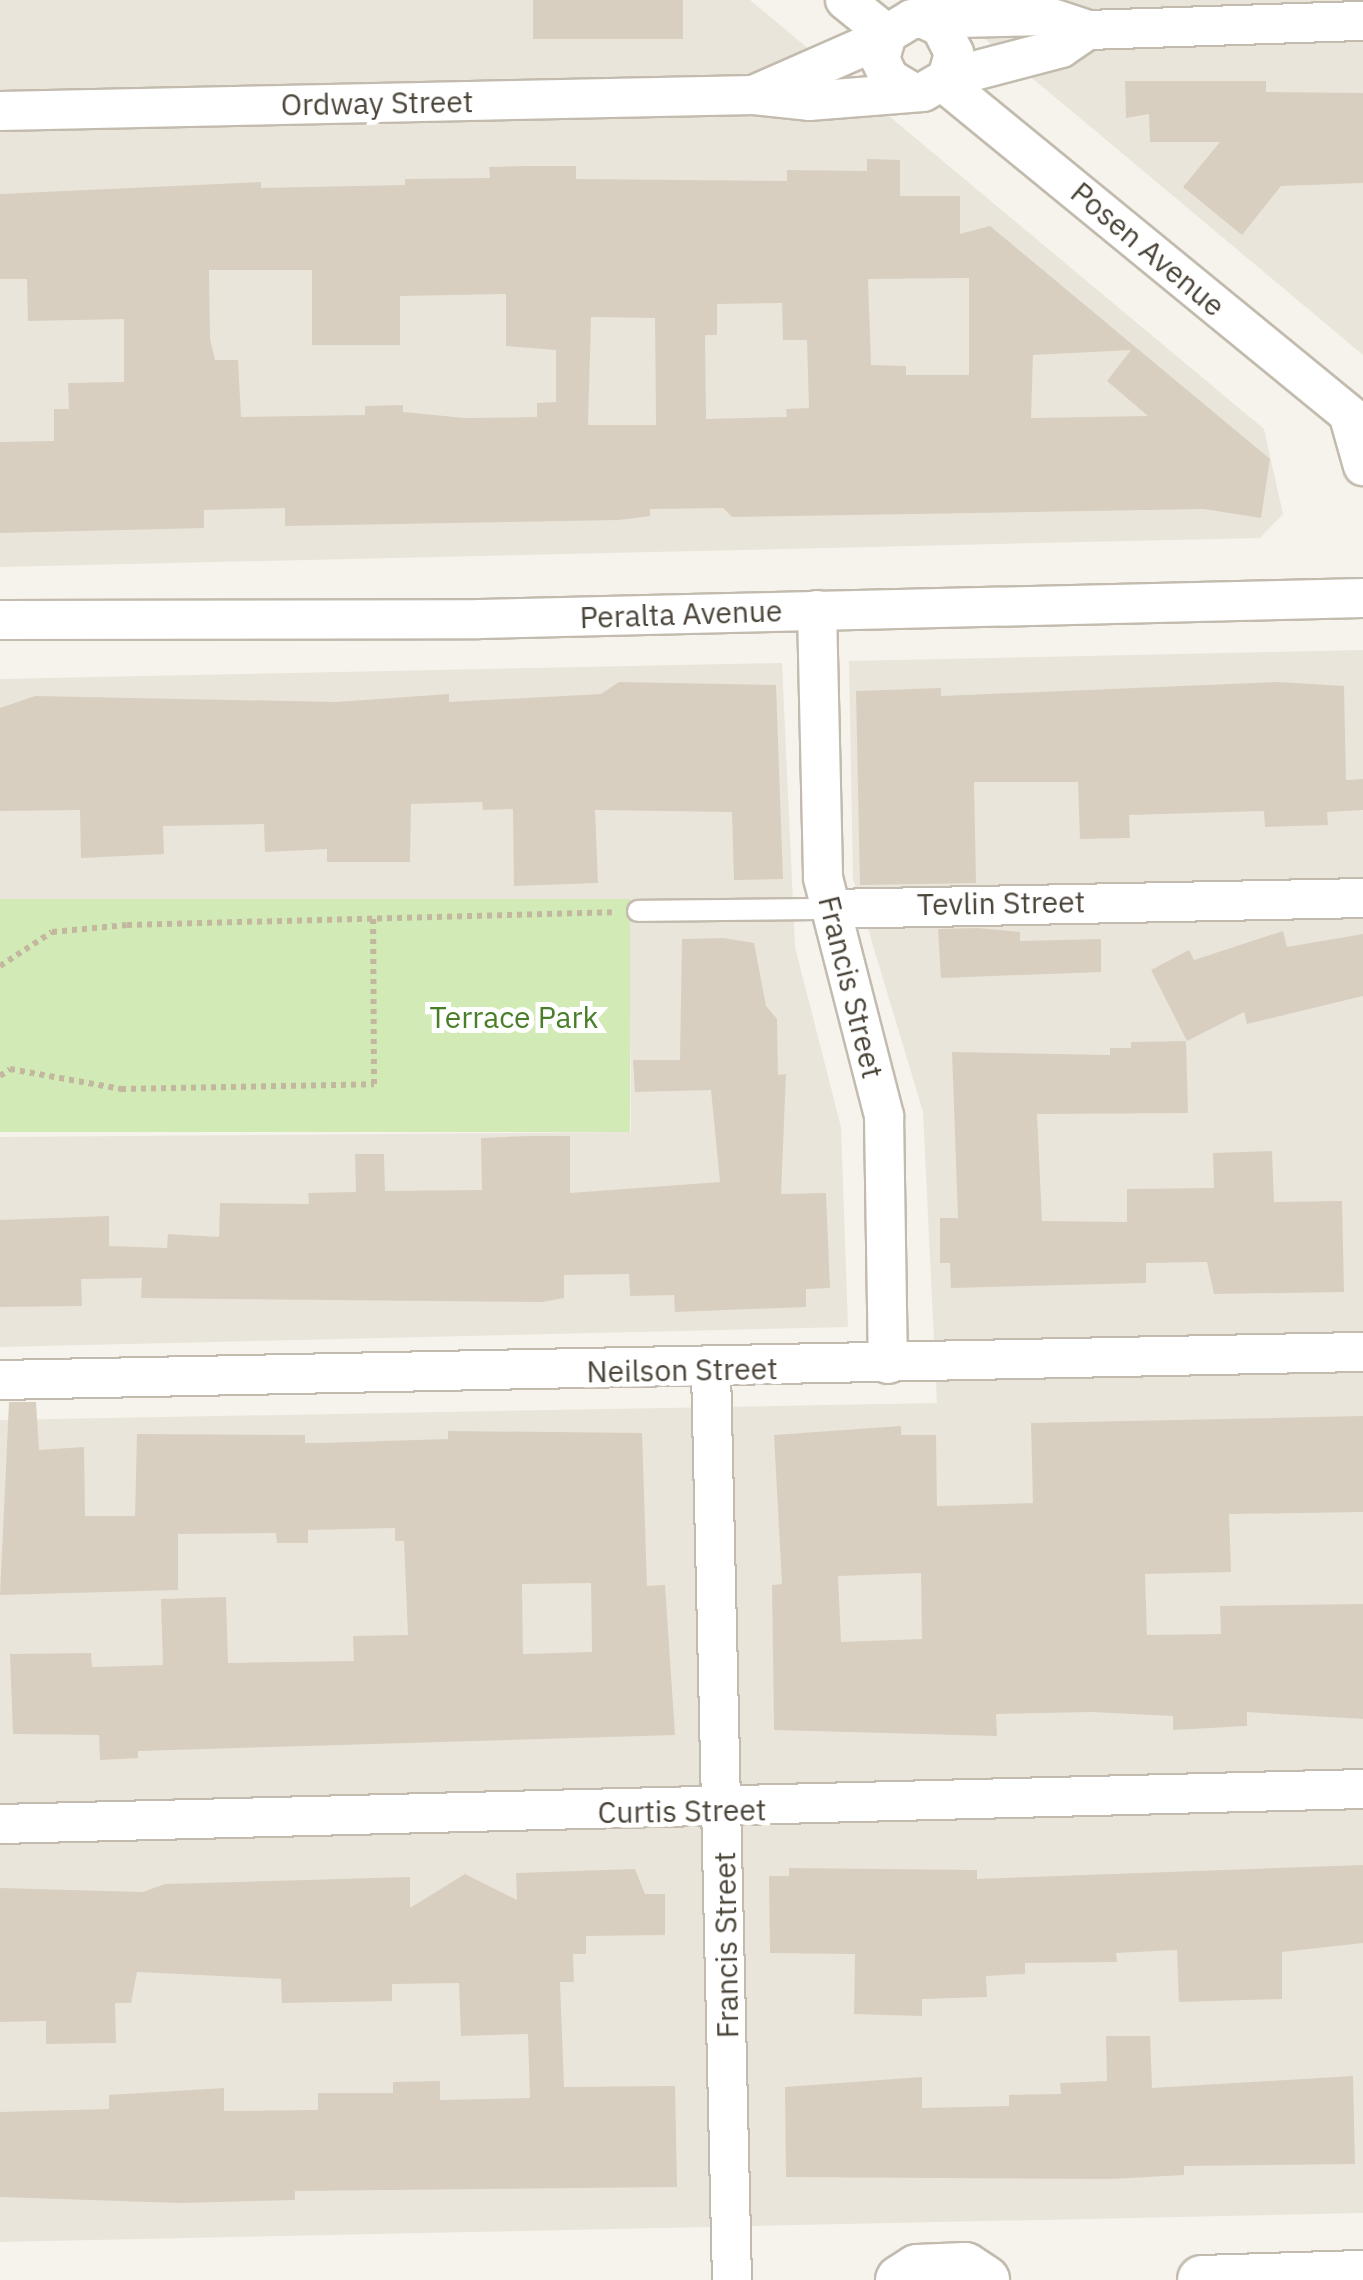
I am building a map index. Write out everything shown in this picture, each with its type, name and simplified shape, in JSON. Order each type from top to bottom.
[{"type":"street","points":[[845,0],[886,36]]},
{"type":"street","name":"Ordway Street","points":[[754,95],[924,19],[1046,16],[1088,30],[1363,21]]},
{"type":"street","points":[[924,19],[952,44],[934,84]]},
{"type":"street","name":"Ordway Street","points":[[0,111],[754,95],[809,101],[934,84],[1062,48],[1088,30]]},
{"type":"street","name":"Posen Avenue","points":[[886,36],[882,68],[934,84],[1356,423],[1363,466]]},
{"type":"street","name":"Peralta Avenue","points":[[0,620],[817,610],[1363,598]]},
{"type":"street","name":"Francis Street","points":[[817,610],[823,878],[884,1116],[888,1364]]},
{"type":"street","name":"Tevlin Street","points":[[831,909],[1363,898]]},
{"type":"street","name":"Neilson Street","points":[[0,1380],[711,1370],[1363,1352]]},
{"type":"street","name":"Francis Street","points":[[711,1370],[732,2280]]},
{"type":"street","name":"Curtis Street","points":[[0,1824],[722,1810],[1363,1790]]},
{"type":"street","points":[[900,2280],[917,2270],[965,2268],[986,2280]]},
{"type":"street","points":[[1202,2280],[1363,2275]]},
{"type":"lane","name":"Tevlin Street","points":[[638,911],[831,909]]},
{"type":"path","points":[[0,966],[52,932],[638,911]]},
{"type":"path","points":[[0,1076],[10,1069],[121,1089],[374,1084],[373,918]]},
{"type":"shaded area","points":[[0,0],[750,0],[1264,429],[1283,514],[1260,538],[0,567]]},
{"type":"shaded area","points":[[938,0],[1363,0],[1363,355],[1104,138]]},
{"type":"shaded area","points":[[1363,650],[1363,2213],[0,2242],[0,1420],[937,1403],[923,1112],[853,879],[849,661]]},
{"type":"shaded area","points":[[782,663],[795,947],[841,1127],[848,1327],[0,1347],[0,1137],[631,1132],[629,899],[0,906],[0,679]]},
{"type":"green space","name":"Terrace Park","points":[[0,899],[630,899],[630,1132],[0,1132]]},
{"type":"building","points":[[533,0],[683,0],[683,39],[533,39]]},
{"type":"building","points":[[1125,81],[1266,81],[1266,92],[1363,93],[1363,183],[1281,186],[1242,235],[1183,187],[1220,142],[1150,142],[1149,114],[1126,118]]},
{"type":"building","points":[[867,159],[900,160],[900,196],[960,196],[960,234],[990,226],[1270,459],[1261,518],[1204,509],[732,517],[723,508],[650,509],[650,516],[619,520],[285,526],[285,508],[204,510],[204,528],[0,533],[0,442],[54,441],[54,409],[69,409],[68,383],[124,382],[124,319],[28,321],[27,279],[0,279],[0,194],[261,182],[261,188],[405,185],[405,179],[490,178],[489,167],[526,166],[576,166],[576,179],[787,181],[787,170],[867,171]],"holes":[[[209,270],[312,270],[312,345],[400,345],[400,296],[506,294],[506,346],[556,350],[556,402],[537,403],[537,417],[465,418],[403,412],[403,405],[365,406],[365,415],[241,417],[238,360],[215,360],[210,339]],[[969,278],[969,375],[906,375],[906,366],[871,365],[868,279]],[[782,303],[783,340],[807,340],[809,408],[786,409],[787,417],[706,419],[705,335],[717,335],[717,304]],[[591,317],[655,318],[656,425],[588,425]],[[1131,350],[1107,381],[1148,416],[1031,418],[1033,355]]]},
{"type":"building","points":[[619,682],[776,685],[783,879],[734,880],[732,812],[595,810],[598,883],[514,886],[513,809],[483,810],[482,802],[411,804],[410,862],[327,862],[327,849],[265,852],[264,824],[163,826],[164,854],[81,858],[80,810],[0,811],[0,708],[35,696],[336,702],[449,694],[449,702],[601,694]]},
{"type":"building","points":[[1278,682],[1344,686],[1346,780],[1363,779],[1363,810],[1327,812],[1328,825],[1265,827],[1264,811],[1129,815],[1130,838],[1080,839],[1078,782],[974,782],[976,883],[860,885],[856,691],[941,688],[941,696]]},
{"type":"building","points":[[938,929],[1020,932],[1020,941],[1101,939],[1101,972],[941,978]]},
{"type":"building","points":[[1283,931],[1287,947],[1363,934],[1363,996],[1247,1024],[1244,1012],[1187,1041],[1151,970],[1189,950],[1194,960]]},
{"type":"building","points":[[724,938],[754,943],[766,1006],[777,1019],[778,1075],[786,1074],[781,1194],[826,1193],[830,1288],[806,1289],[806,1307],[675,1312],[674,1295],[630,1296],[629,1274],[564,1275],[564,1298],[542,1302],[141,1298],[142,1278],[81,1279],[82,1306],[0,1307],[0,1220],[109,1216],[109,1246],[167,1248],[168,1234],[219,1237],[220,1203],[309,1204],[308,1193],[356,1192],[355,1154],[384,1154],[385,1191],[482,1190],[481,1138],[528,1136],[570,1136],[570,1193],[720,1182],[711,1090],[635,1092],[633,1060],[680,1060],[682,939]]},
{"type":"building","points":[[1186,1041],[1188,1113],[1037,1114],[1042,1221],[1127,1222],[1127,1189],[1214,1188],[1213,1153],[1272,1151],[1274,1202],[1342,1201],[1344,1292],[1214,1294],[1207,1262],[1146,1263],[1146,1283],[951,1288],[950,1263],[940,1263],[940,1218],[958,1218],[952,1052],[1110,1055],[1110,1048],[1131,1048],[1131,1042]]},
{"type":"building","points":[[9,1402],[36,1402],[39,1450],[84,1447],[85,1516],[135,1516],[137,1434],[305,1435],[305,1443],[321,1443],[448,1439],[448,1431],[642,1433],[647,1586],[665,1585],[675,1735],[138,1751],[138,1758],[100,1760],[99,1735],[13,1734],[10,1654],[91,1653],[92,1667],[163,1665],[161,1599],[226,1597],[228,1663],[354,1661],[353,1636],[408,1635],[404,1541],[395,1541],[395,1528],[308,1530],[308,1543],[277,1543],[276,1533],[178,1534],[178,1590],[0,1595]],"holes":[[[591,1583],[592,1652],[523,1654],[522,1584]]]},
{"type":"building","points":[[1363,1416],[1363,1512],[1229,1514],[1231,1572],[1145,1574],[1147,1635],[1221,1634],[1220,1606],[1363,1604],[1363,1719],[1247,1712],[1247,1726],[1173,1730],[1173,1716],[1092,1712],[996,1714],[997,1736],[774,1730],[772,1585],[782,1584],[774,1435],[901,1426],[901,1435],[936,1435],[937,1506],[1033,1503],[1031,1423]],"holes":[[[921,1573],[922,1639],[841,1642],[838,1576]]]},
{"type":"building","points":[[1363,1865],[1363,1943],[1282,1952],[1282,1999],[1179,2002],[1177,1950],[1116,1953],[1117,1962],[1025,1963],[1025,1974],[986,1976],[987,1997],[922,1999],[922,2016],[854,2014],[855,1954],[770,1953],[769,1876],[789,1876],[789,1868],[977,1870],[977,1879]]},
{"type":"building","points":[[635,1869],[645,1894],[665,1894],[665,1935],[586,1936],[586,1954],[573,1954],[574,1982],[560,1982],[564,2087],[675,2086],[677,2187],[295,2191],[295,2200],[180,2203],[0,2197],[0,2112],[109,2109],[109,2095],[224,2088],[224,2111],[318,2110],[318,2093],[393,2093],[393,2082],[440,2081],[440,2100],[530,2098],[528,2034],[461,2036],[459,1983],[392,1984],[392,2001],[282,2003],[281,1979],[137,1972],[131,2003],[115,2003],[116,2043],[46,2044],[46,2021],[0,2022],[0,1888],[143,1892],[165,1884],[410,1877],[410,1908],[465,1874],[517,1900],[516,1873]]},
{"type":"building","points":[[1106,2036],[1150,2036],[1152,2088],[1353,2076],[1355,2164],[1184,2166],[1184,2175],[1110,2179],[786,2177],[785,2087],[922,2077],[922,2108],[1009,2106],[1009,2095],[1061,2094],[1060,2083],[1107,2081]]}]
